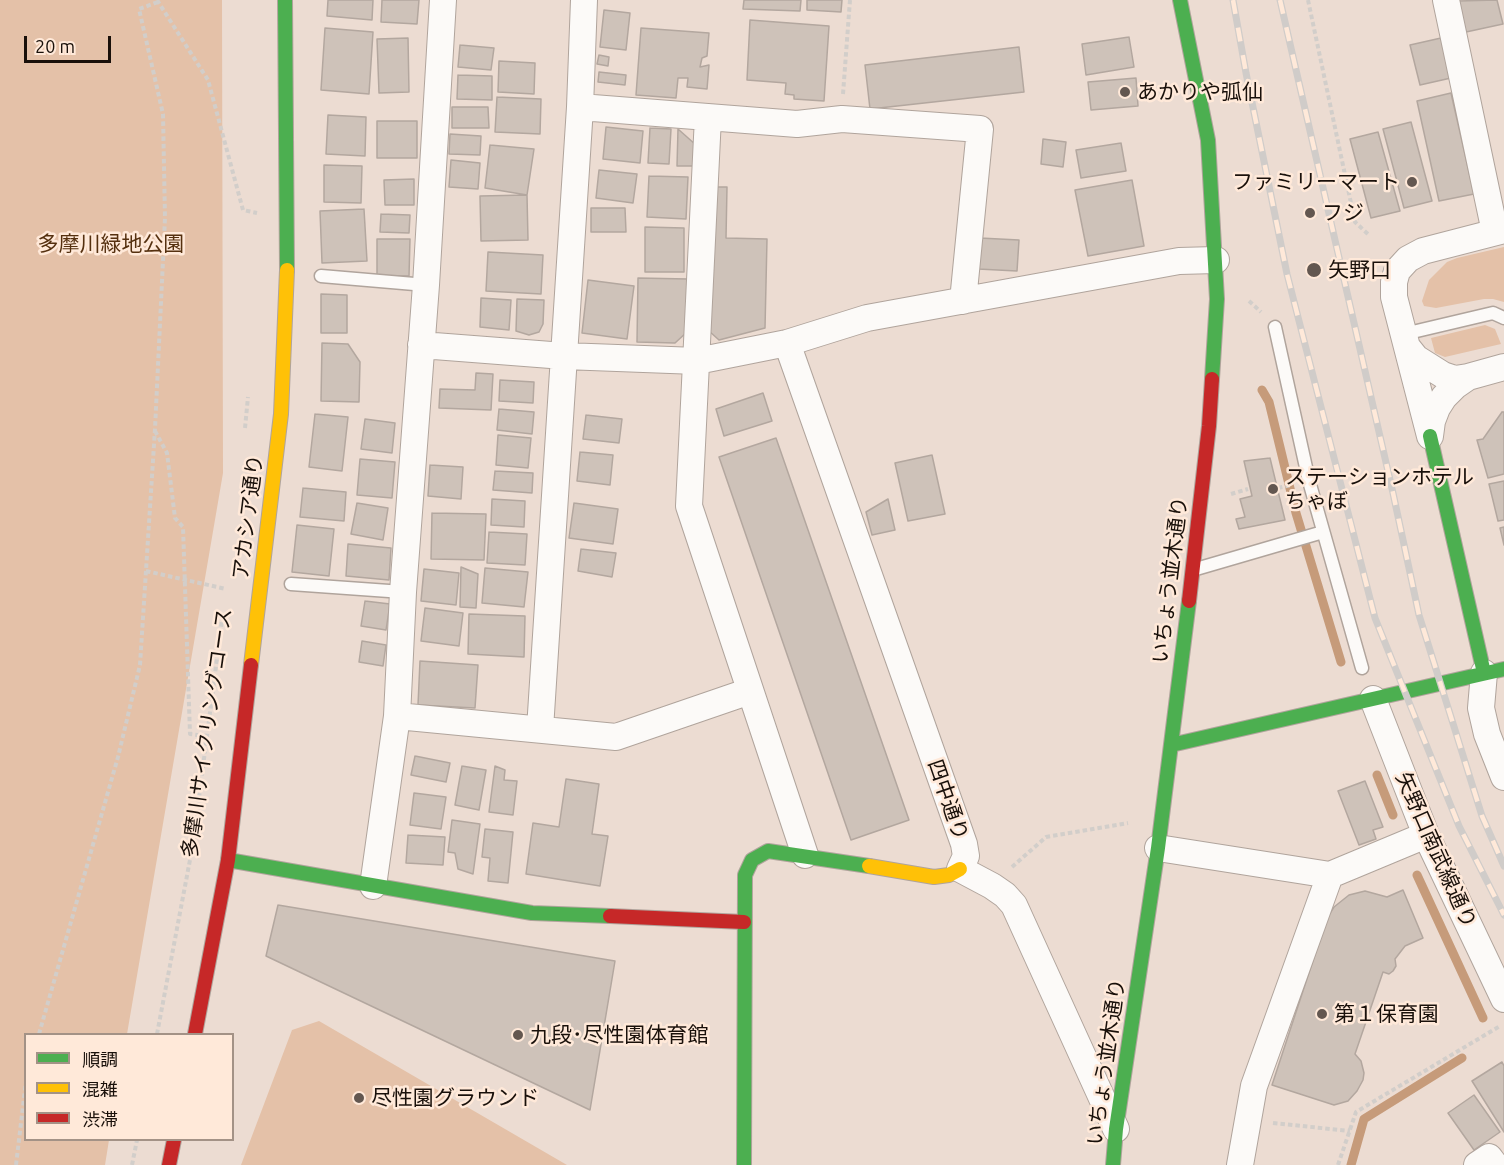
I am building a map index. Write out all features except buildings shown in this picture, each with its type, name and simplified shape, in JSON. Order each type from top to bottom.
[{"type":"street","name":"アカシア通り","points":[[195,1033],[228,860],[281,414],[287,273],[285,0]]},
{"type":"street","points":[[373,885],[397,716],[403,592],[426,285],[443,0]]},
{"type":"street","points":[[540,729],[580,107],[584,0]]},
{"type":"street","name":"いちょう並木通り","points":[[1113,1165],[1116,1129],[1171,745],[1209,426],[1217,299],[1208,140],[1180,0]]},
{"type":"street","points":[[1446,0],[1499,231],[1423,251],[1408,259],[1397,271],[1394,297],[1494,671],[1481,708],[1487,734],[1504,777]]},
{"type":"street","points":[[580,107],[797,124],[842,118],[980,129],[963,301]]},
{"type":"street","points":[[708,117],[689,506],[806,855]]},
{"type":"street","points":[[420,345],[564,356],[697,361],[787,343],[867,318],[1179,261],[1216,260]]},
{"type":"street","points":[[1406,341],[1428,367],[1455,379],[1504,367]]},
{"type":"street","name":"四中通り","points":[[744,1165],[745,875],[752,860],[768,850],[934,877],[949,875],[960,869],[966,856],[964,844],[787,343]]},
{"type":"street","points":[[1430,436],[1432,421],[1444,397],[1468,377]]},
{"type":"street","points":[[1171,745],[1494,671]]},
{"type":"street","points":[[397,716],[616,737],[750,691]]},
{"type":"street","name":"矢野口南武線通り","points":[[1373,699],[1426,835],[1504,999]]},
{"type":"street","points":[[1158,848],[1330,875],[1426,835]]},
{"type":"street","points":[[228,860],[543,914],[744,922]]},
{"type":"street","points":[[960,869],[1005,895],[1014,906],[1116,1129]]},
{"type":"street","points":[[1240,1165],[1254,1086],[1330,875]]},
{"type":"street","points":[[169,1165],[174,1141]]},
{"type":"street","points":[[1477,1165],[1489,1157],[1495,1165]]},
{"type":"lane","points":[[321,276],[426,285]]},
{"type":"lane","points":[[1406,341],[1493,313],[1504,318]]},
{"type":"lane","points":[[1275,327],[1309,481],[1362,668]]},
{"type":"lane","points":[[1192,570],[1323,531]]},
{"type":"lane","points":[[291,584],[403,592]]},
{"type":"path","points":[[842,118],[850,0]]},
{"type":"path","points":[[1308,0],[1355,222],[1370,236]]},
{"type":"path","points":[[40,1033],[121,746],[140,664],[155,429],[165,218],[163,114],[139,9],[158,1],[208,80],[243,210],[264,214]]},
{"type":"path","points":[[245,430],[248,396]]},
{"type":"path","points":[[155,429],[167,453],[175,518],[183,528],[190,734],[206,736]]},
{"type":"path","points":[[1228,495],[1248,489]]},
{"type":"path","points":[[146,572],[226,589]]},
{"type":"path","name":"多摩川サイクリングコース","points":[[225,600],[228,578]]},
{"type":"path","name":"多摩川サイクリングコース","points":[[158,1033],[193,844],[223,612]]},
{"type":"path","points":[[1005,895],[1010,869],[1046,837],[1128,823]]},
{"type":"path","points":[[1338,1165],[1356,1112],[1504,1024]]},
{"type":"path","points":[[16,1165],[24,1098]]},
{"type":"path","points":[[1248,1120],[1350,1131]]},
{"type":"path","points":[[132,1165],[137,1141]]},
{"type":"green space","name":"多摩川緑地公園","points":[[0,0],[222,0],[223,473],[127,1033],[24,1033],[24,1141],[109,1141],[105,1165],[0,1165]]},
{"type":"green space","points":[[1504,247],[1504,302],[1484,299],[1436,308],[1424,306],[1422,301],[1429,280],[1447,262]]},
{"type":"green space","points":[[1485,325],[1495,329],[1501,344],[1445,357],[1435,353],[1431,338]]},
{"type":"green space","name":"尽性園グラウンド","points":[[319,1021],[567,1165],[241,1165],[292,1030]]},
{"type":"waterway","points":[[1262,390],[1269,402],[1296,513],[1341,662]]},
{"type":"waterway","points":[[1377,775],[1393,815]]},
{"type":"waterway","points":[[1417,875],[1483,1018]]},
{"type":"waterway","points":[[1351,1165],[1364,1119],[1462,1058]]},
{"type":"railway","points":[[1233,0],[1287,274],[1375,618],[1459,826],[1504,915]]},
{"type":"railway","points":[[1280,0],[1419,615],[1482,816],[1504,866]]},
{"type":"traffic: fast","points":[[285,0],[287,270]]},
{"type":"traffic: fast","points":[[1180,0],[1208,140],[1217,299],[1212,379]]},
{"type":"traffic: fast","points":[[1430,436],[1484,673]]},
{"type":"traffic: fast","points":[[1113,1165],[1116,1129],[1158,848],[1189,601]]},
{"type":"traffic: fast","points":[[1171,745],[1504,669]]},
{"type":"traffic: fast","points":[[744,1165],[745,875],[752,860],[768,851],[869,866]]},
{"type":"traffic: fast","points":[[228,860],[532,913],[610,916]]},
{"type":"traffic: slow","points":[[251,665],[281,414],[287,270]]},
{"type":"traffic: slow","points":[[869,866],[934,877],[949,875],[960,869]]},
{"type":"traffic: jam","points":[[1189,601],[1209,426],[1212,379]]},
{"type":"traffic: jam","points":[[195,1033],[228,860],[251,665]]},
{"type":"traffic: jam","points":[[610,916],[744,922]]},
{"type":"traffic: jam","points":[[169,1165],[174,1141]]},
{"type":"place","name":"あかりや弧仙","points":[[1125,92]]},
{"type":"place","name":"ファミリーマート","points":[[1412,182]]},
{"type":"place","name":"フジ","points":[[1310,213]]},
{"type":"place","name":"矢野口","points":[[1314,270]]},
{"type":"place","name":"ステーションホテル ちゃぼ","points":[[1273,489]]},
{"type":"place","name":"第１保育園","points":[[1322,1014]]},
{"type":"place","name":"九段･尽性園体育館","points":[[518,1035]]},
{"type":"place","name":"尽性園グラウンド","points":[[359,1098]]}]
